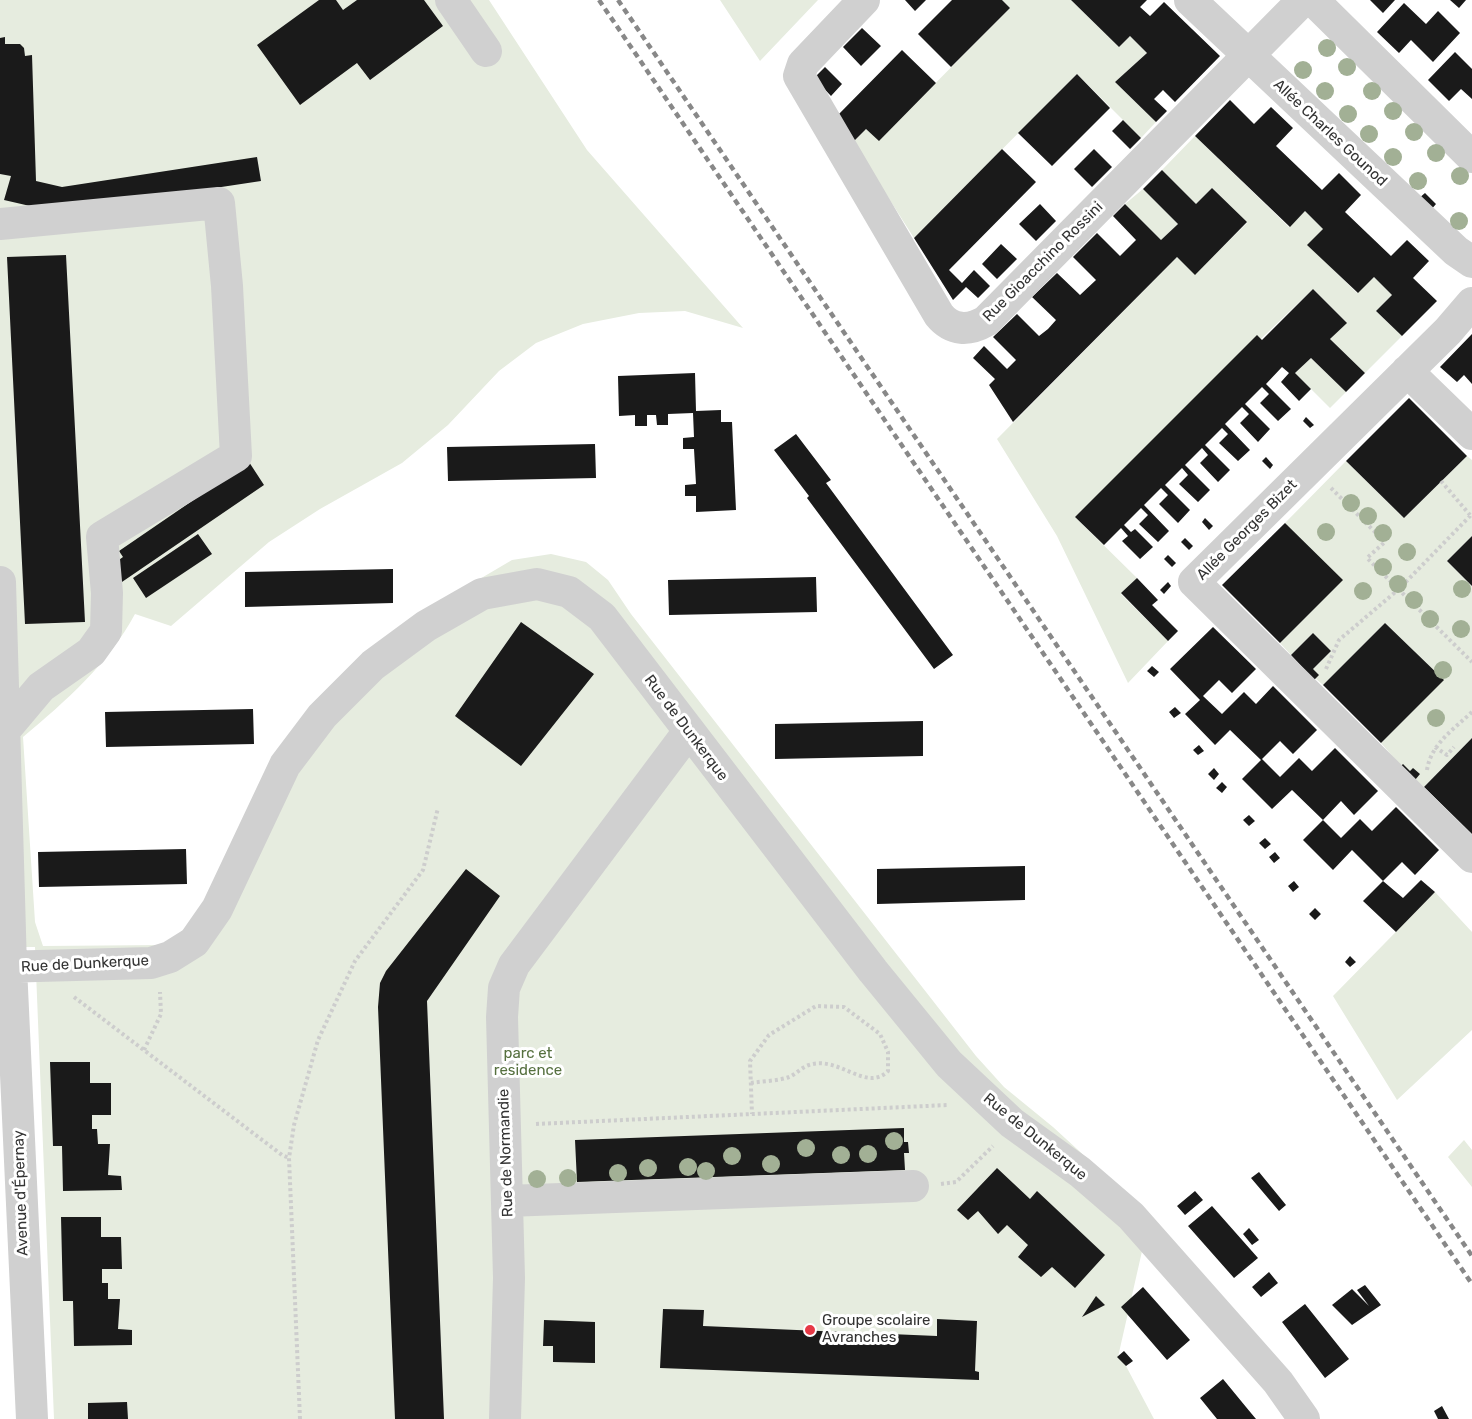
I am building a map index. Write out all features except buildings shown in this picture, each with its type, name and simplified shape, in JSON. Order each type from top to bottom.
[{"type":"street","points":[[451,0],[486,51]]},
{"type":"street","name":"Rue Gioacchino Rossini","points":[[864,0],[803,64],[799,75],[939,315],[945,322],[965,329],[986,321],[1303,0]]},
{"type":"street","name":"Allée Charles Gounod","points":[[1190,0],[1456,251],[1472,262]]},
{"type":"street","points":[[1313,0],[1472,157]]},
{"type":"street","points":[[0,224],[219,202],[227,286],[236,456],[102,537],[107,593],[106,632],[91,652],[41,687],[4,731]]},
{"type":"street","name":"Allée Georges Bizet","points":[[1472,303],[1407,371],[1194,582],[1472,857]]},
{"type":"street","points":[[1407,371],[1472,434]]},
{"type":"street","name":"Avenue d'Épernay","points":[[0,582],[6,967],[32,1419]]},
{"type":"street","name":"Rue de Dunkerque","points":[[6,967],[151,963],[170,957],[194,942],[217,909],[285,765],[322,716],[373,665],[426,626],[482,594],[537,584],[569,592],[602,617],[873,971],[949,1064],[1006,1117],[1080,1172],[1131,1216],[1278,1382],[1304,1419]]},
{"type":"street","name":"Rue de Normandie","points":[[505,1419],[509,1278],[502,1017],[504,988],[514,965],[689,731]]},
{"type":"street","points":[[507,1201],[913,1186]]},
{"type":"path","points":[[1309,468],[1385,542],[1367,558],[1472,662]]},
{"type":"path","points":[[1325,672],[1339,640],[1399,590],[1471,514],[1441,481]]},
{"type":"path","points":[[1407,794],[1428,769],[1427,761],[1435,747],[1472,712]]},
{"type":"path","points":[[1435,747],[1447,755],[1454,747]]},
{"type":"path","points":[[300,1419],[289,1158],[294,1125],[318,1040],[355,961],[423,870],[438,808]]},
{"type":"path","points":[[144,1050],[161,1014],[159,980],[151,963]]},
{"type":"path","points":[[73,996],[282,1155],[289,1158]]},
{"type":"path","points":[[751,1083],[789,1077],[809,1064],[835,1064],[869,1080],[881,1078],[888,1071],[888,1052],[880,1034],[844,1007],[816,1006],[769,1035],[750,1061],[752,1114]]},
{"type":"path","points":[[505,1126],[962,1105],[981,1094]]},
{"type":"path","points":[[913,1186],[956,1182],[1005,1135],[1006,1117]]},
{"type":"green space","name":"parc et residence","points":[[0,0],[489,0],[587,150],[743,328],[685,311],[639,313],[583,324],[536,343],[499,371],[448,425],[402,463],[320,509],[269,542],[171,626],[135,614],[112,649],[85,681],[23,737],[35,922],[43,946],[165,945],[203,914],[231,852],[427,610],[512,560],[551,554],[586,562],[608,580],[631,614],[976,1056],[1004,1087],[1053,1127],[1150,1216],[1118,1357],[1126,1366],[1154,1419],[54,1419],[35,947],[24,947],[0,939]]},
{"type":"green space","points":[[720,0],[818,0],[760,61]]},
{"type":"green space","points":[[1002,0],[1071,0],[1119,47],[1130,36],[1147,53],[1115,82],[1156,122],[1141,138],[1077,74],[914,238],[853,142],[866,129],[879,140],[1010,8]]},
{"type":"green space","points":[[1195,136],[1289,227],[1305,211],[1323,229],[1308,245],[1357,293],[1374,277],[1392,295],[1376,311],[1402,336],[1365,373],[1330,339],[1346,322],[1313,289],[1075,517],[1137,578],[1121,594],[1168,641],[1128,683],[1057,536],[997,439],[1177,257],[1195,274],[1247,223],[1212,188],[1196,204],[1162,170]]},
{"type":"green space","points":[[1143,189],[1178,224],[1161,240],[1125,204]]},
{"type":"green space","points":[[1311,358],[1346,392],[1330,408],[1295,373]]},
{"type":"green space","points":[[1467,456],[1472,460],[1472,536],[1447,561],[1472,586],[1472,738],[1424,787],[1381,743],[1443,680],[1385,623],[1323,685],[1315,678],[1313,669],[1331,651],[1313,633],[1291,655],[1280,643],[1342,580],[1285,523],[1346,461],[1404,518]]},
{"type":"green space","points":[[1435,892],[1472,932],[1472,1030],[1397,1100],[1333,996]]},
{"type":"green space","points":[[1464,1140],[1472,1150],[1472,1187],[1448,1157]]},
{"type":"railway","points":[[599,0],[1472,1284]]},
{"type":"railway","points":[[618,0],[1472,1256]]},
{"type":"place","name":"Groupe scolaire Avranches","points":[[810,1330]]}]
